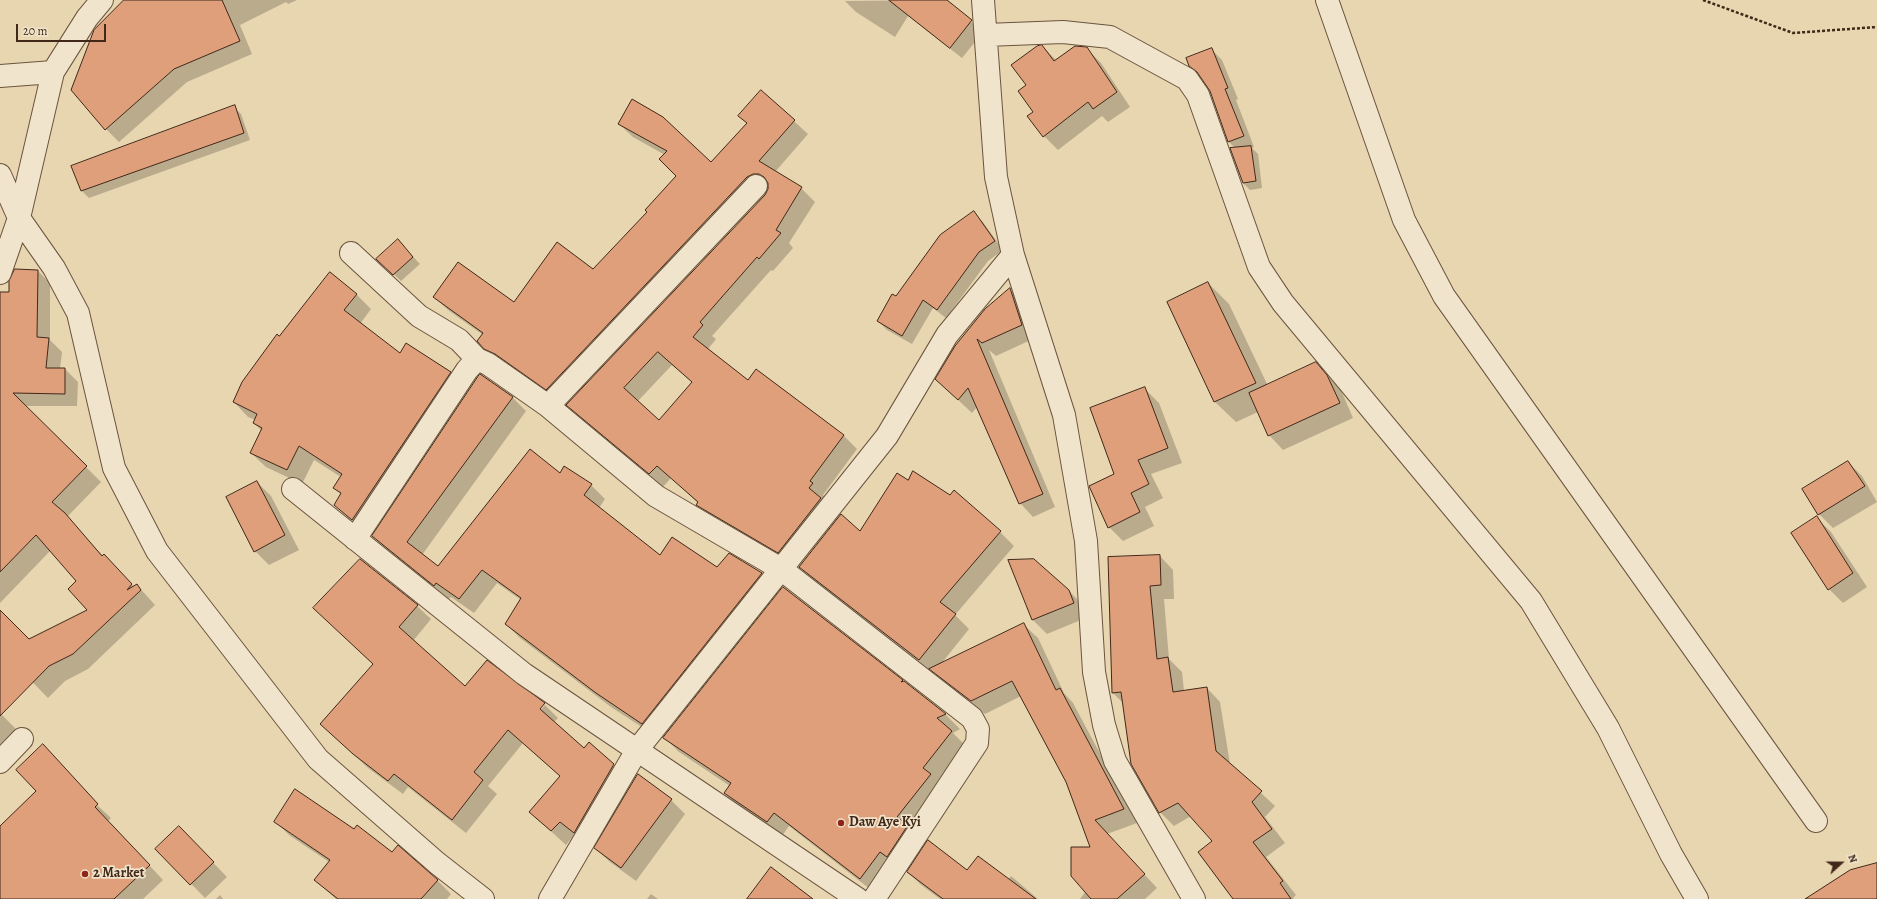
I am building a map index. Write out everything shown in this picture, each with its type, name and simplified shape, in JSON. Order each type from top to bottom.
[{"type":"street","points":[[0,273],[20,218],[53,72],[87,18],[102,0]]},
{"type":"street","points":[[983,0],[996,177],[1013,255],[1064,415],[1086,541],[1094,672],[1104,725],[1115,761],[1194,899]]},
{"type":"street","points":[[1327,0],[1404,220],[1444,296],[1816,821]]},
{"type":"street","points":[[986,36],[1063,32],[1110,37],[1187,79],[1198,95],[1259,267],[1283,303],[1531,601],[1608,728],[1672,854],[1697,899]]},
{"type":"street","points":[[0,76],[53,72]]},
{"type":"street","points":[[0,175],[20,218],[54,268],[78,313],[114,468],[157,551],[318,759],[437,863],[483,899]]},
{"type":"street","points":[[548,406],[756,186]]},
{"type":"street","points":[[351,253],[419,316],[459,340],[477,358],[548,406],[656,496],[782,569],[972,718],[978,730],[977,743],[874,899]]},
{"type":"street","points":[[550,899],[637,750],[887,436],[947,335],[1013,255]]},
{"type":"street","points":[[355,539],[467,370],[477,358]]},
{"type":"street","points":[[293,489],[524,674],[858,899]]},
{"type":"street","points":[[0,762],[22,739]]},
{"type":"path","points":[[1703,0],[1793,33],[1877,26]]},
{"type":"building","points":[[124,0],[222,0],[240,41],[174,69],[105,130],[71,90],[94,30]]},
{"type":"building","points":[[889,0],[947,0],[972,20],[950,48]]},
{"type":"building","points":[[1042,45],[1054,61],[1075,46],[1087,47],[1117,92],[1093,109],[1088,102],[1043,137],[1027,116],[1033,112],[1018,91],[1026,85],[1011,65],[1037,46]]},
{"type":"building","points":[[1212,48],[1228,88],[1225,89],[1244,136],[1228,142],[1210,91],[1197,72],[1189,66],[1186,58]]},
{"type":"building","points":[[761,90],[795,120],[759,161],[802,187],[776,230],[781,233],[759,259],[757,257],[700,322],[703,325],[693,337],[748,380],[756,369],[844,435],[810,481],[813,483],[809,488],[821,498],[778,553],[696,505],[698,502],[657,466],[649,474],[566,405],[765,195],[768,189],[768,183],[764,177],[759,174],[753,174],[747,177],[546,390],[495,354],[484,349],[477,341],[483,333],[433,297],[458,262],[514,302],[557,242],[593,269],[647,212],[645,210],[676,176],[659,159],[667,151],[618,124],[632,99],[663,117],[711,162],[747,123],[738,116]],"holes":[[[658,352],[692,382],[659,420],[624,388]]]},
{"type":"building","points":[[235,105],[244,133],[81,191],[71,166]]},
{"type":"building","points":[[1251,146],[1256,181],[1243,183],[1230,148]]},
{"type":"building","points":[[974,211],[995,241],[979,252],[937,310],[923,300],[902,336],[877,321],[892,294],[896,296],[940,235]]},
{"type":"building","points":[[398,239],[413,257],[393,275],[376,259]]},
{"type":"building","points":[[15,269],[38,270],[37,337],[49,338],[46,368],[65,368],[65,394],[13,393],[87,466],[52,502],[65,513],[102,556],[104,554],[132,584],[127,590],[137,584],[141,590],[73,654],[49,666],[0,716],[0,610],[29,639],[87,610],[68,589],[76,581],[36,535],[0,572],[0,292],[9,292],[9,281]]},
{"type":"building","points":[[330,272],[357,294],[344,310],[400,353],[406,343],[451,372],[352,520],[334,505],[341,493],[333,488],[342,474],[299,446],[287,470],[250,453],[262,428],[253,423],[257,414],[233,402],[242,382],[277,334],[279,336]]},
{"type":"building","points":[[1208,282],[1256,383],[1214,402],[1167,302]]},
{"type":"building","points":[[1010,288],[1022,325],[982,343],[977,339],[1043,494],[1019,504],[968,388],[958,400],[935,379],[955,346],[985,309]]},
{"type":"building","points":[[1316,362],[1327,375],[1340,403],[1268,436],[1249,393]]},
{"type":"building","points":[[480,374],[513,397],[407,542],[438,566],[530,449],[560,473],[564,466],[592,484],[584,495],[660,555],[672,537],[717,567],[729,553],[762,573],[642,724],[596,693],[505,624],[521,598],[482,570],[459,599],[436,583],[434,586],[372,536]]},
{"type":"building","points":[[1145,387],[1168,448],[1138,460],[1149,484],[1131,493],[1140,512],[1108,528],[1089,486],[1114,474],[1090,408]]},
{"type":"building","points":[[1848,461],[1865,486],[1818,515],[1802,489]]},
{"type":"building","points":[[913,471],[950,495],[954,490],[1001,531],[940,602],[956,614],[919,660],[799,567],[841,514],[860,531],[897,473],[908,480]]},
{"type":"building","points":[[257,481],[285,535],[254,552],[226,497]]},
{"type":"building","points":[[1817,516],[1853,573],[1828,590],[1791,533]]},
{"type":"building","points":[[1160,555],[1161,585],[1150,586],[1157,659],[1168,657],[1173,692],[1207,687],[1216,751],[1262,791],[1252,802],[1272,829],[1253,842],[1283,881],[1280,883],[1291,899],[1233,899],[1198,852],[1212,841],[1178,803],[1159,813],[1131,764],[1121,692],[1112,693],[1108,557]]},
{"type":"building","points":[[360,559],[418,605],[399,627],[465,686],[487,660],[545,703],[540,709],[584,748],[589,742],[614,764],[574,833],[560,822],[551,831],[529,812],[560,776],[508,730],[474,772],[483,780],[452,820],[394,774],[388,781],[353,754],[320,724],[373,664],[313,608]]},
{"type":"building","points":[[1034,559],[1069,590],[1074,603],[1032,620],[1008,560]]},
{"type":"building","points":[[783,587],[903,680],[901,682],[904,681],[946,714],[937,718],[952,731],[923,768],[931,774],[897,817],[908,825],[887,857],[880,852],[860,879],[774,813],[767,822],[724,793],[731,783],[663,738]]},
{"type":"building","points":[[1024,623],[1056,690],[1060,688],[1124,809],[1095,820],[1145,874],[1117,899],[1091,899],[1071,876],[1071,847],[1090,847],[1066,782],[1012,681],[971,701],[929,669]]},
{"type":"building","points":[[43,744],[98,804],[95,807],[150,865],[114,899],[0,899],[0,826],[36,791],[16,770]]},
{"type":"building","points":[[638,774],[672,799],[621,868],[594,848]]},
{"type":"building","points":[[295,789],[354,829],[357,825],[392,852],[398,845],[438,880],[421,899],[338,899],[314,880],[330,860],[274,822]]},
{"type":"building","points":[[179,826],[214,862],[190,885],[155,849]]},
{"type":"building","points":[[928,840],[967,870],[978,856],[1036,899],[943,899],[907,872]]},
{"type":"building","points":[[1877,863],[1877,899],[1805,899],[1850,870]]},
{"type":"building","points":[[771,867],[813,899],[747,899]]},
{"type":"place","name":"Daw Aye Kyi","points":[[841,823]]},
{"type":"place","name":"2 Market","points":[[85,874]]}]
